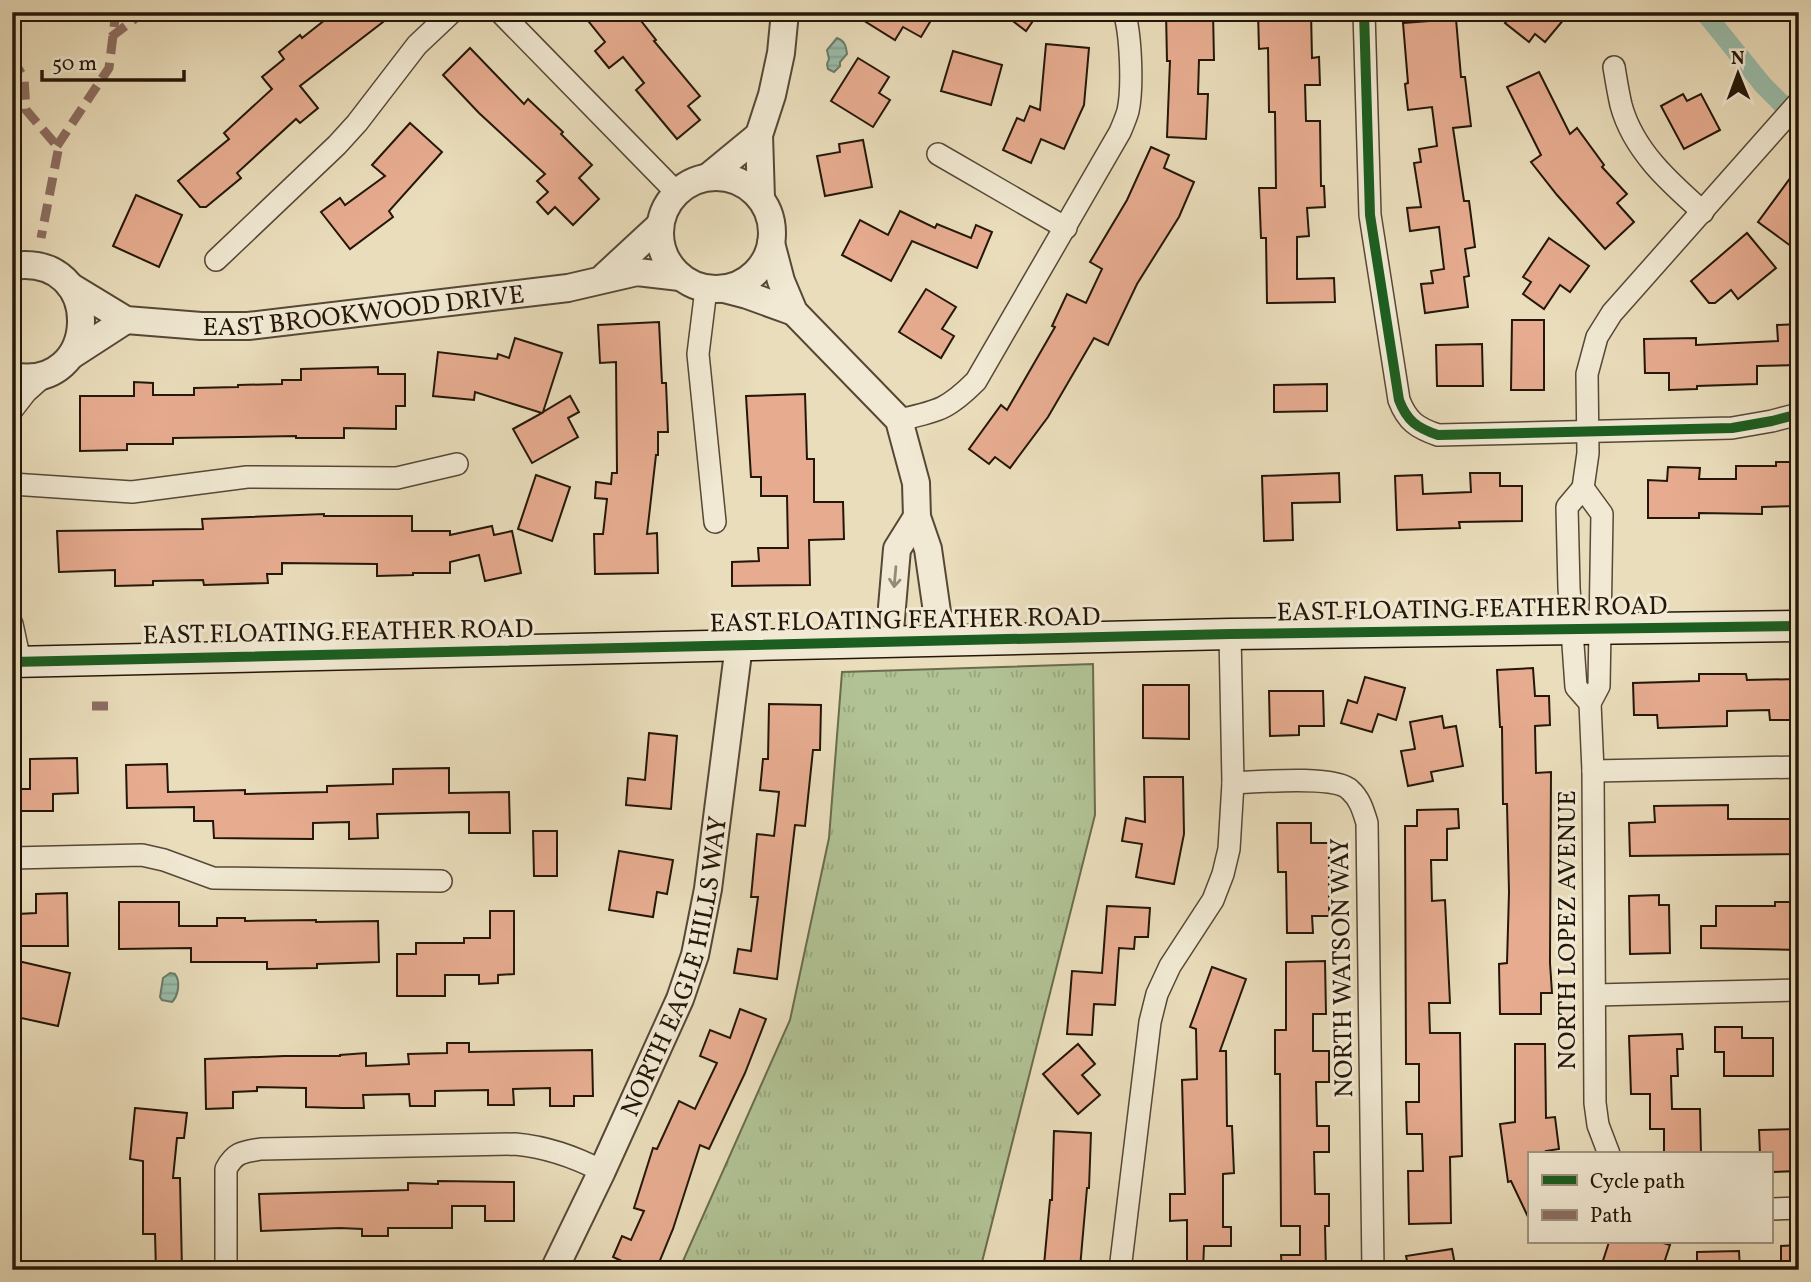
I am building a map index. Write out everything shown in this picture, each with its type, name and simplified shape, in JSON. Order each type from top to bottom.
[{"type":"main road","name":"EAST FLOATING FEATHER ROAD","points":[[16,661],[1230,634],[1799,626]]},
{"type":"street","points":[[216,260],[337,145],[417,45],[452,12]]},
{"type":"street","points":[[500,12],[676,192]]},
{"type":"street","points":[[761,200],[759,135],[772,95],[781,53],[785,12]]},
{"type":"street","points":[[899,420],[943,409],[976,381],[1121,132],[1128,111],[1130,90],[1127,23],[1124,12]]},
{"type":"street","points":[[1364,12],[1370,215],[1399,400],[1409,421],[1422,430],[1438,435],[1732,428],[1799,414]]},
{"type":"street","points":[[1614,67],[1621,106],[1638,143],[1661,173],[1703,212]]},
{"type":"street","points":[[1586,629],[1567,507],[1584,488],[1588,453],[1587,374],[1597,337],[1612,313],[1799,102]]},
{"type":"street","points":[[708,177],[759,135]]},
{"type":"street","points":[[938,154],[1066,228]]},
{"type":"street","points":[[794,312],[747,295],[692,285],[680,277],[667,263],[660,245],[659,226],[665,208],[676,192],[691,182],[708,177],[738,181],[751,189],[761,200],[771,220],[771,243],[781,281],[794,312],[899,420],[916,483],[917,517],[928,548],[941,640]]},
{"type":"street","name":"EAST BROOKWOOD DRIVE","points":[[601,280],[659,226]]},
{"type":"street","points":[[715,289],[741,284],[755,274],[766,260],[771,243]]},
{"type":"street","name":"EAST BROOKWOOD DRIVE","points":[[12,267],[38,266],[51,270],[70,286],[126,320],[201,327],[248,326],[568,288],[637,272],[680,277]]},
{"type":"street","points":[[70,286],[77,296],[82,320],[78,344],[72,355]]},
{"type":"street","points":[[715,289],[698,354],[715,522]]},
{"type":"street","points":[[12,410],[26,392],[45,375],[126,320]]},
{"type":"street","points":[[12,376],[28,378],[45,375]]},
{"type":"street","points":[[12,484],[132,492],[247,477],[397,478],[457,464]]},
{"type":"street","points":[[1584,488],[1602,514],[1586,629]]},
{"type":"street","points":[[889,642],[897,549],[917,517]]},
{"type":"street","points":[[12,624],[16,661]]},
{"type":"street","name":"NORTH LOPEZ AVENUE","points":[[1586,629],[1599,686],[1590,704],[1593,771],[1595,1103],[1598,1125],[1608,1152]]},
{"type":"street","points":[[1120,1270],[1150,1022],[1157,993],[1170,966],[1213,900],[1223,874],[1232,820],[1230,634]]},
{"type":"street","name":"NORTH EAGLE HILLS WAY","points":[[555,1270],[680,999],[695,955],[708,889],[739,645]]},
{"type":"street","points":[[1593,771],[1799,767]]},
{"type":"street","name":"NORTH WATSON WAY","points":[[1233,783],[1328,781],[1349,787],[1361,803],[1367,823],[1373,1270]]},
{"type":"street","points":[[12,858],[142,855],[213,878],[441,881]]},
{"type":"street","points":[[1595,995],[1799,990]]},
{"type":"street","points":[[226,1270],[226,1169],[232,1158],[244,1151],[515,1144],[541,1146],[572,1156],[602,1171]]},
{"type":"street","points":[[1772,1209],[1799,1208]]},
{"type":"green space","points":[[1093,664],[1095,815],[980,1270],[679,1270],[790,1020],[829,838],[842,672]]},
{"type":"shaded area","points":[[837,38],[845,44],[847,54],[834,72],[828,69],[827,50]]},
{"type":"shaded area","points":[[170,973],[177,977],[178,985],[172,1002],[160,997],[163,978]]},
{"type":"building","points":[[335,12],[396,12],[300,86],[318,108],[300,123],[296,119],[237,173],[241,178],[206,207],[200,207],[178,181],[229,139],[224,133],[272,89],[262,77],[284,59],[279,52]]},
{"type":"building","points":[[581,12],[634,12],[656,40],[654,41],[700,96],[688,106],[700,120],[677,139],[636,90],[644,83],[623,57],[609,68],[595,51],[605,42]]},
{"type":"building","points":[[850,12],[936,12],[921,37],[903,27],[895,40]]},
{"type":"building","points":[[1001,12],[1039,12],[1026,31]]},
{"type":"building","points":[[1166,12],[1213,12],[1214,60],[1199,60],[1198,94],[1208,94],[1206,139],[1167,137],[1170,61],[1167,61]]},
{"type":"building","points":[[1258,12],[1311,12],[1312,58],[1319,57],[1320,85],[1305,85],[1306,121],[1320,121],[1321,186],[1324,186],[1325,207],[1307,208],[1309,236],[1297,237],[1297,279],[1334,278],[1335,302],[1267,303],[1266,238],[1261,238],[1259,188],[1276,188],[1275,112],[1269,112],[1268,48],[1259,49]]},
{"type":"building","points":[[1514,12],[1570,12],[1545,42],[1535,34],[1529,42],[1505,23]]},
{"type":"building","points":[[1456,19],[1461,77],[1465,77],[1471,126],[1453,128],[1464,201],[1469,201],[1475,247],[1465,249],[1469,276],[1464,277],[1468,307],[1425,313],[1421,284],[1433,283],[1431,271],[1444,269],[1439,227],[1410,231],[1407,208],[1421,207],[1414,163],[1421,162],[1419,149],[1437,146],[1432,107],[1408,110],[1403,23]]},
{"type":"building","points":[[1046,44],[1089,48],[1084,105],[1064,149],[1041,139],[1031,163],[1003,150],[1017,118],[1024,121],[1030,106],[1040,110]]},
{"type":"building","points":[[470,48],[524,104],[528,99],[563,132],[561,134],[592,165],[579,178],[599,199],[573,225],[555,207],[548,214],[537,202],[548,192],[537,181],[545,174],[479,113],[443,75]]},
{"type":"building","points":[[953,51],[1002,65],[991,105],[941,91]]},
{"type":"building","points":[[858,58],[889,77],[879,93],[890,100],[873,127],[831,101]]},
{"type":"building","points":[[1539,72],[1570,134],[1577,128],[1604,165],[1602,167],[1627,194],[1617,203],[1634,222],[1605,249],[1531,162],[1541,155],[1507,87]]},
{"type":"building","points":[[1683,94],[1687,101],[1701,94],[1720,130],[1684,149],[1661,106]]},
{"type":"building","points":[[410,123],[442,152],[389,211],[393,217],[350,249],[321,212],[340,198],[345,205],[385,176],[372,165]]},
{"type":"building","points":[[863,140],[872,187],[825,196],[817,156],[840,152],[839,144]]},
{"type":"building","points":[[1151,147],[1169,155],[1164,168],[1194,182],[1179,217],[1137,284],[1108,345],[1094,338],[1048,417],[1010,468],[995,457],[989,464],[969,449],[1001,405],[1007,410],[1055,327],[1052,326],[1067,294],[1086,303],[1102,269],[1090,262],[1127,200]]},
{"type":"building","points":[[1799,166],[1799,252],[1758,222]]},
{"type":"building","points":[[136,195],[182,215],[159,267],[113,246]]},
{"type":"building","points":[[900,211],[935,228],[937,224],[971,238],[976,225],[992,232],[977,268],[912,241],[891,281],[842,255],[860,220],[888,235]]},
{"type":"building","points":[[1747,233],[1776,268],[1738,299],[1731,290],[1715,303],[1709,303],[1691,281]]},
{"type":"building","points":[[1549,238],[1589,266],[1570,292],[1560,285],[1544,309],[1523,294],[1531,282],[1523,277]]},
{"type":"building","points":[[926,289],[956,307],[942,329],[954,336],[941,358],[899,332]]},
{"type":"building","points":[[1512,320],[1544,320],[1544,390],[1511,390]]},
{"type":"building","points":[[659,322],[668,432],[658,432],[658,455],[647,534],[657,533],[658,573],[595,574],[594,534],[603,534],[607,499],[595,498],[596,482],[611,484],[612,473],[617,473],[616,362],[600,363],[598,325]]},
{"type":"building","points":[[1799,324],[1799,365],[1757,366],[1757,384],[1669,390],[1669,373],[1645,373],[1644,339],[1696,338],[1696,345],[1778,341],[1777,325]]},
{"type":"building","points":[[515,338],[562,353],[543,412],[570,396],[579,412],[568,418],[578,437],[532,463],[513,429],[542,413],[475,392],[474,400],[433,396],[438,352],[497,359],[498,354],[509,358]]},
{"type":"building","points":[[1482,344],[1483,386],[1437,386],[1436,345]]},
{"type":"building","points":[[378,367],[378,374],[405,374],[405,406],[396,406],[396,429],[344,428],[344,438],[173,438],[173,444],[127,444],[127,450],[80,451],[80,396],[134,396],[134,382],[153,383],[153,395],[194,395],[194,388],[282,384],[282,380],[301,380],[301,369]]},
{"type":"building","points":[[1327,384],[1327,411],[1274,412],[1274,385]]},
{"type":"building","points":[[805,394],[807,459],[814,459],[814,502],[843,502],[844,539],[809,540],[810,585],[732,586],[732,562],[759,561],[758,548],[788,548],[787,496],[761,496],[761,477],[751,477],[746,396]]},
{"type":"building","points":[[1776,462],[1799,462],[1799,506],[1762,507],[1762,514],[1699,513],[1699,518],[1648,518],[1648,480],[1667,481],[1668,467],[1700,468],[1699,479],[1736,479],[1736,466],[1776,466]]},
{"type":"building","points":[[1339,473],[1340,502],[1292,503],[1293,540],[1264,541],[1262,476]]},
{"type":"building","points":[[1470,473],[1500,473],[1500,486],[1522,486],[1522,521],[1459,522],[1460,528],[1397,530],[1395,476],[1422,475],[1423,494],[1471,492]]},
{"type":"building","points":[[536,475],[570,487],[552,541],[518,529]]},
{"type":"building","points":[[324,514],[412,516],[412,531],[450,531],[450,535],[492,526],[494,535],[512,531],[521,573],[485,581],[479,555],[450,562],[450,573],[413,575],[377,576],[377,564],[282,563],[282,574],[267,574],[268,583],[204,585],[203,580],[153,581],[153,585],[115,586],[115,570],[59,572],[57,531],[203,529],[202,519]]},
{"type":"building","points":[[1533,668],[1535,696],[1549,696],[1550,725],[1535,726],[1536,773],[1551,772],[1552,993],[1541,993],[1541,1014],[1500,1014],[1499,964],[1507,963],[1509,892],[1507,804],[1503,804],[1502,727],[1497,670]]},
{"type":"building","points":[[1699,674],[1746,674],[1747,680],[1799,679],[1799,720],[1770,720],[1769,710],[1727,711],[1727,726],[1658,728],[1657,715],[1634,715],[1633,683],[1699,681]]},
{"type":"building","points":[[1365,677],[1405,688],[1396,720],[1378,714],[1372,732],[1341,723],[1348,700],[1357,703]]},
{"type":"building","points":[[1143,685],[1189,685],[1189,739],[1143,738]]},
{"type":"building","points":[[1269,691],[1323,691],[1324,726],[1299,726],[1299,735],[1270,736]]},
{"type":"building","points":[[769,704],[821,705],[820,750],[813,750],[805,826],[795,825],[777,979],[734,973],[738,949],[751,951],[758,897],[751,897],[757,834],[774,836],[779,792],[760,790],[763,759],[768,759]]},
{"type":"building","points":[[1442,716],[1444,728],[1456,726],[1463,766],[1431,772],[1433,781],[1408,786],[1401,751],[1415,749],[1410,722]]},
{"type":"building","points":[[649,733],[677,736],[671,809],[626,805],[628,778],[645,780]]},
{"type":"building","points":[[77,758],[78,793],[53,794],[53,811],[21,811],[20,789],[30,789],[30,759]]},
{"type":"building","points":[[167,764],[168,792],[245,790],[245,794],[327,792],[327,786],[393,784],[393,769],[449,768],[449,793],[509,792],[510,833],[469,833],[469,812],[377,814],[378,838],[349,839],[349,822],[313,823],[313,839],[214,838],[213,821],[194,821],[194,807],[127,808],[126,765]]},
{"type":"building","points":[[1144,777],[1183,777],[1184,834],[1174,884],[1136,877],[1142,844],[1122,841],[1126,818],[1145,822]]},
{"type":"building","points":[[1728,805],[1728,819],[1799,819],[1799,854],[1630,856],[1629,823],[1655,822],[1654,806]]},
{"type":"building","points":[[1458,809],[1459,828],[1447,829],[1447,860],[1431,860],[1432,901],[1445,900],[1450,1003],[1429,1003],[1430,1033],[1460,1033],[1462,1156],[1450,1157],[1451,1223],[1409,1224],[1408,1171],[1423,1171],[1422,1134],[1407,1134],[1406,1102],[1419,1102],[1419,1064],[1406,1064],[1405,826],[1417,826],[1417,810]]},
{"type":"building","points":[[1277,823],[1311,823],[1311,843],[1329,843],[1329,916],[1312,916],[1313,933],[1287,933],[1286,872],[1278,872]]},
{"type":"building","points":[[533,831],[557,831],[557,876],[534,876]]},
{"type":"building","points":[[619,851],[673,860],[667,894],[657,892],[653,917],[609,910]]},
{"type":"building","points":[[67,893],[68,946],[18,946],[18,914],[36,913],[36,894]]},
{"type":"building","points":[[1659,895],[1659,905],[1669,905],[1670,953],[1630,954],[1629,896]]},
{"type":"building","points":[[119,902],[179,902],[179,926],[217,926],[217,918],[245,918],[245,921],[378,921],[379,962],[317,964],[317,968],[267,969],[267,962],[191,962],[191,948],[119,949]]},
{"type":"building","points":[[1775,902],[1799,902],[1799,950],[1701,948],[1701,926],[1716,926],[1716,906],[1775,906]]},
{"type":"building","points":[[1107,906],[1150,908],[1148,937],[1135,937],[1134,949],[1119,948],[1115,1005],[1094,1004],[1092,1035],[1067,1034],[1072,971],[1102,973]]},
{"type":"building","points":[[490,911],[514,911],[514,974],[498,975],[498,983],[479,984],[479,975],[445,975],[445,996],[397,996],[397,954],[416,954],[416,943],[464,943],[464,938],[490,938]]},
{"type":"building","points":[[18,961],[70,973],[58,1026],[12,1016],[12,987]]},
{"type":"building","points":[[1325,961],[1326,1014],[1313,1014],[1313,1051],[1329,1051],[1329,1082],[1316,1082],[1317,1126],[1329,1126],[1329,1152],[1314,1152],[1315,1194],[1329,1194],[1329,1226],[1325,1226],[1326,1270],[1282,1270],[1281,1255],[1300,1255],[1300,1226],[1281,1226],[1280,1074],[1275,1074],[1275,1030],[1286,1030],[1286,962]]},
{"type":"building","points":[[1212,967],[1246,979],[1220,1051],[1226,1051],[1227,1126],[1232,1126],[1234,1173],[1223,1174],[1223,1227],[1231,1227],[1231,1246],[1204,1246],[1203,1270],[1187,1270],[1187,1220],[1170,1221],[1170,1194],[1185,1194],[1182,1080],[1197,1079],[1196,1029],[1190,1027]]},
{"type":"building","points":[[740,1009],[766,1019],[745,1073],[709,1149],[700,1145],[673,1229],[656,1270],[620,1270],[624,1262],[613,1257],[622,1236],[631,1240],[644,1211],[634,1208],[653,1148],[657,1149],[679,1101],[695,1109],[717,1063],[700,1056],[710,1030],[730,1038]]},
{"type":"building","points":[[1715,1027],[1742,1027],[1742,1038],[1773,1038],[1773,1076],[1724,1076],[1724,1052],[1715,1052]]},
{"type":"building","points":[[1682,1034],[1683,1049],[1677,1049],[1678,1076],[1671,1076],[1672,1109],[1700,1109],[1701,1152],[1664,1152],[1664,1129],[1650,1129],[1650,1094],[1631,1094],[1629,1036]]},
{"type":"building","points":[[447,1043],[469,1043],[469,1052],[592,1050],[593,1096],[574,1096],[574,1106],[550,1106],[550,1088],[513,1089],[514,1105],[488,1105],[488,1090],[435,1091],[435,1106],[410,1106],[409,1094],[363,1095],[364,1108],[342,1108],[306,1107],[306,1088],[257,1087],[257,1091],[233,1092],[233,1108],[206,1109],[205,1059],[366,1053],[366,1066],[409,1064],[408,1054],[447,1053]]},
{"type":"building","points":[[1078,1044],[1095,1064],[1082,1075],[1100,1095],[1078,1114],[1043,1074]]},
{"type":"building","points":[[1515,1044],[1545,1044],[1546,1118],[1555,1117],[1559,1149],[1528,1152],[1528,1217],[1511,1181],[1508,1182],[1500,1124],[1515,1122]]},
{"type":"building","points":[[135,1108],[187,1113],[184,1138],[177,1138],[173,1178],[180,1178],[182,1270],[156,1270],[155,1234],[143,1234],[143,1161],[130,1159]]},
{"type":"building","points":[[1799,1129],[1799,1171],[1772,1172],[1772,1152],[1760,1152],[1759,1130]]},
{"type":"building","points":[[1054,1131],[1091,1133],[1089,1188],[1080,1268],[1044,1265],[1052,1200]]},
{"type":"building","points":[[438,1181],[514,1182],[514,1221],[485,1221],[485,1206],[452,1206],[452,1228],[388,1228],[388,1236],[362,1236],[362,1229],[340,1228],[261,1231],[259,1194],[408,1190],[408,1183],[438,1184]]},
{"type":"building","points":[[1608,1244],[1670,1245],[1662,1269],[1653,1266],[1652,1270],[1600,1270]]},
{"type":"building","points":[[1799,1245],[1799,1270],[1781,1270],[1781,1246]]},
{"type":"building","points":[[1452,1249],[1456,1270],[1409,1270],[1406,1256]]},
{"type":"building","points":[[1739,1251],[1740,1270],[1697,1270],[1697,1252]]},
{"type":"waterway","points":[[1704,12],[1763,85],[1799,121]]},
{"type":"marked path","points":[[57,146],[109,68],[114,12]]},
{"type":"marked path","points":[[111,37],[144,12]]},
{"type":"marked path","points":[[12,58],[24,78],[26,110],[57,146],[58,151],[41,238]]},
{"type":"marked path","points":[[92,706],[108,706]]},
{"type":"cycle path","points":[[1364,12],[1370,215],[1399,400],[1414,423],[1438,435],[1732,428],[1799,414]]},
{"type":"cycle path","points":[[12,662],[1230,634],[1799,626]]}]
